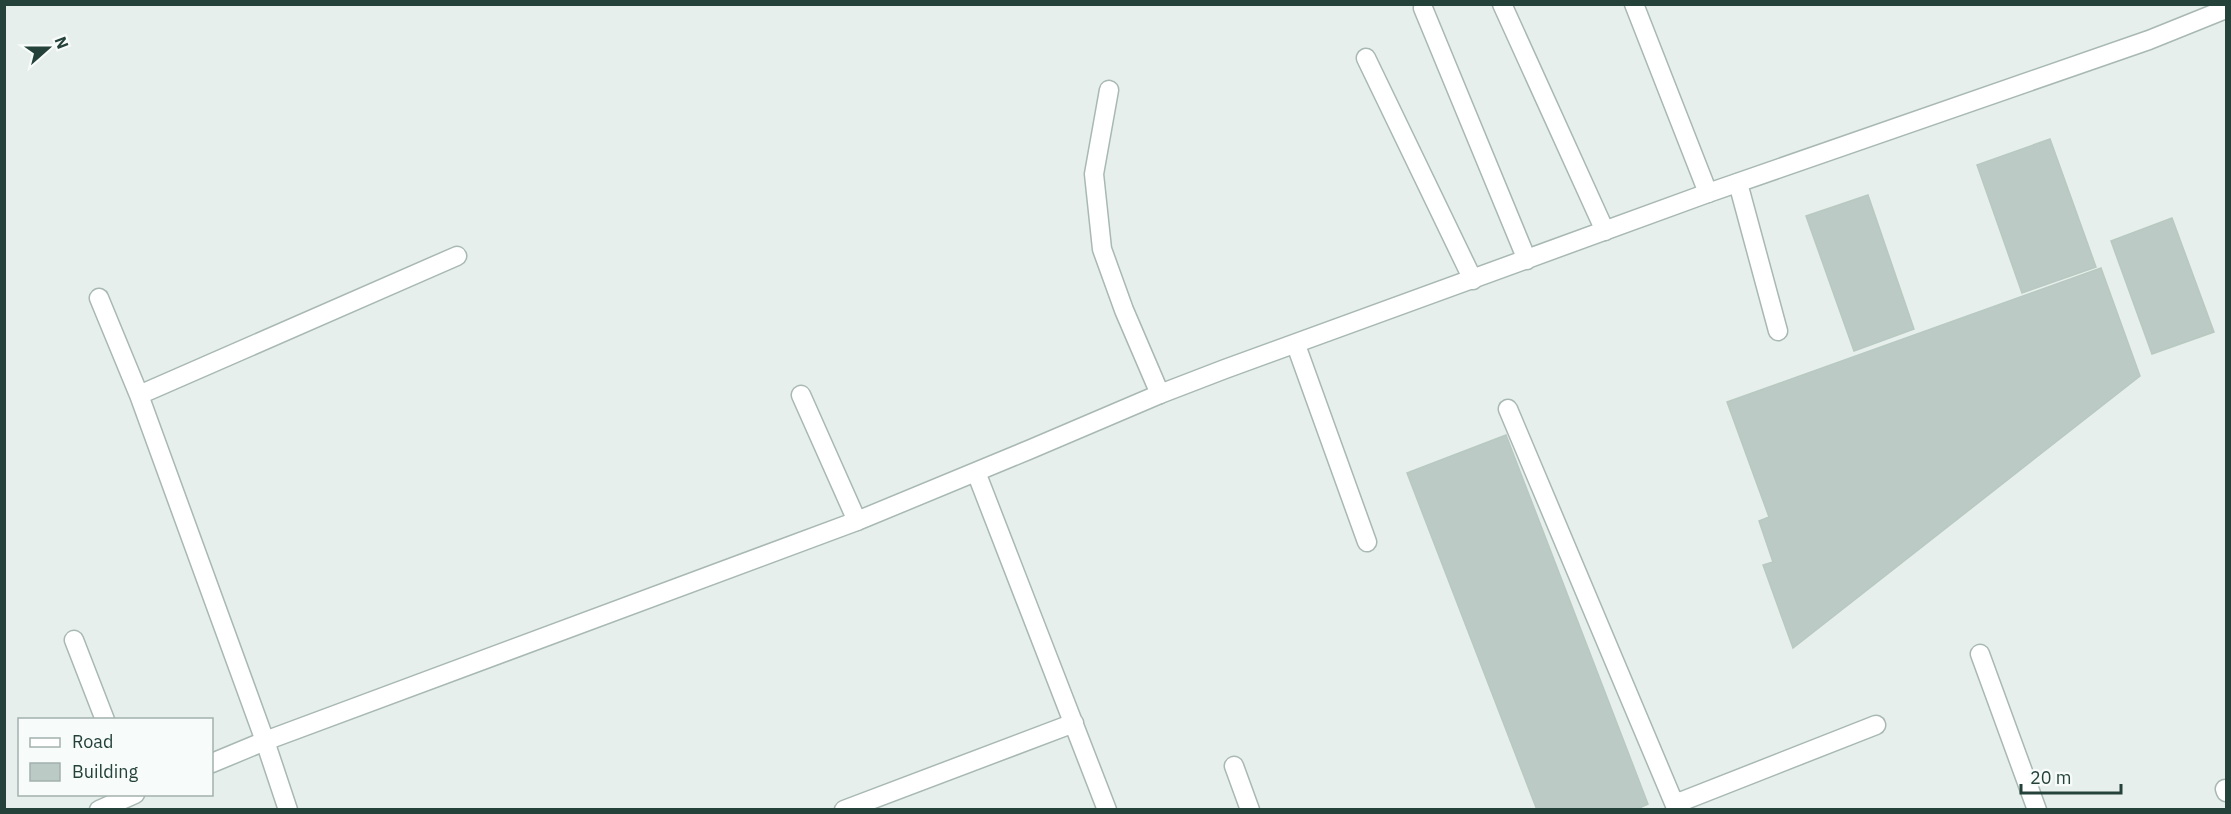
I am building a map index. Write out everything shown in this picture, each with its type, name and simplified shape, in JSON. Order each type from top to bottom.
[{"type":"street","points":[[1502,4],[1605,231]]},
{"type":"street","points":[[1634,4],[1708,193]]},
{"type":"street","points":[[1424,8],[1527,260]]},
{"type":"street","points":[[213,763],[265,741],[857,521],[1160,394],[1708,193],[2149,40],[2226,9]]},
{"type":"street","points":[[1366,58],[1473,280]]},
{"type":"street","points":[[1109,90],[1094,174],[1102,249],[1124,310],[1160,394]]},
{"type":"street","points":[[1738,183],[1778,331]]},
{"type":"street","points":[[138,396],[457,256]]},
{"type":"street","points":[[99,298],[138,396],[265,741],[288,810]]},
{"type":"street","points":[[1296,345],[1367,542]]},
{"type":"street","points":[[801,395],[857,521]]},
{"type":"street","points":[[1508,409],[1676,807],[1876,725]]},
{"type":"street","points":[[976,472],[1107,810]]},
{"type":"street","points":[[74,640],[104,718]]},
{"type":"street","points":[[1980,654],[2037,810]]},
{"type":"street","points":[[844,810],[1074,723]]},
{"type":"street","points":[[1234,766],[1250,810]]},
{"type":"street","points":[[99,810],[133,796]]},
{"type":"building","points":[[2050,139],[2096,267],[2022,293],[1977,165]]},
{"type":"building","points":[[1868,195],[1914,329],[1854,351],[1806,216]]},
{"type":"building","points":[[2172,218],[2214,332],[2152,354],[2111,241]]},
{"type":"building","points":[[2101,268],[2140,376],[1793,648],[1763,565],[1773,562],[1759,521],[1769,517],[1727,402]]},
{"type":"building","points":[[1506,435],[1648,804],[1635,810],[1537,810],[1407,473]]}]
